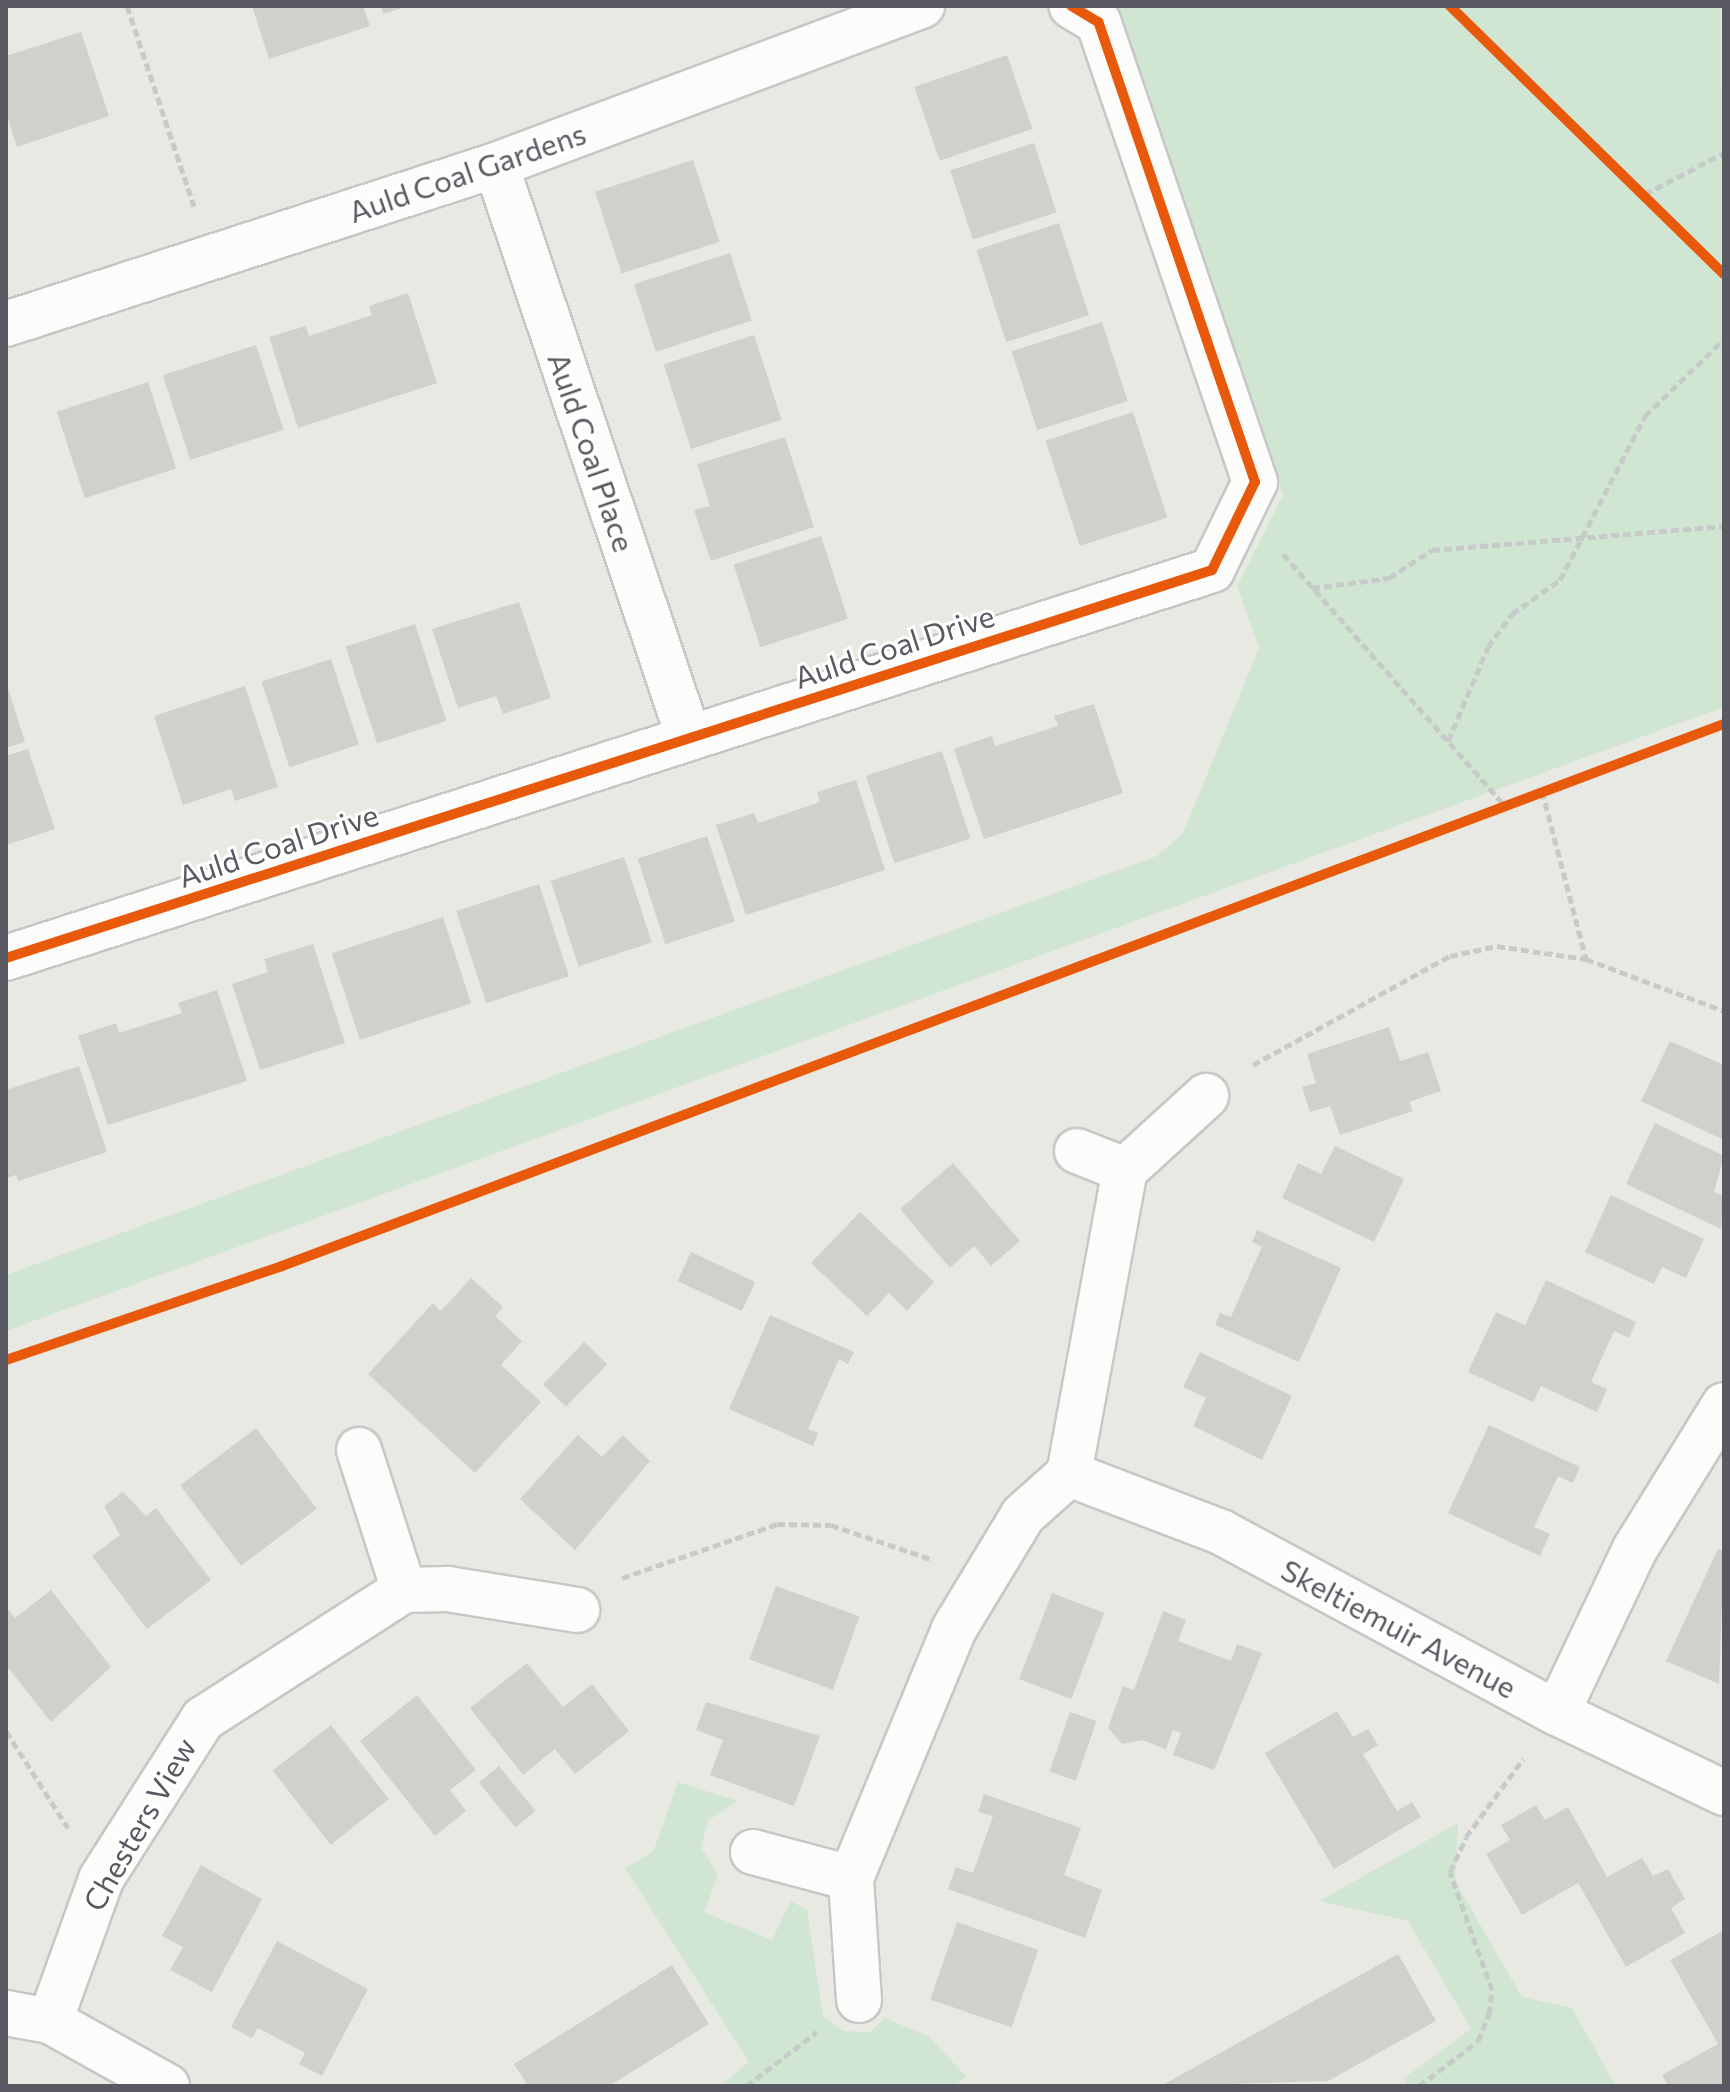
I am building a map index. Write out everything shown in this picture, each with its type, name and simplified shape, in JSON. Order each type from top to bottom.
[{"type":"street","name":"Auld Coal Gardens","points":[[6,324],[496,165],[922,6]]},
{"type":"street","name":"Auld Coal Drive","points":[[6,958],[1212,570],[1255,482],[1098,22],[1071,6]]},
{"type":"street","name":"Auld Coal Place","points":[[496,165],[689,738]]},
{"type":"street","points":[[859,2000],[851,1878],[983,1578],[1023,1515],[1069,1474],[1125,1170],[1206,1096]]},
{"type":"street","points":[[1077,1151],[1125,1170]]},
{"type":"street","points":[[1557,1713],[1635,1549],[1724,1405]]},
{"type":"street","points":[[359,1450],[404,1590],[448,1589],[577,1610]]},
{"type":"street","name":"Skeltiemuir Avenue","points":[[1069,1474],[1221,1532],[1557,1713],[1724,1793]]},
{"type":"street","name":"Chesters View","points":[[50,2021],[101,1879],[203,1719],[404,1590]]},
{"type":"street","points":[[753,1852],[851,1878]]},
{"type":"street","points":[[6,2013],[50,2021],[167,2086]]},
{"type":"path","points":[[127,6],[212,257]]},
{"type":"path","points":[[1645,194],[1724,153]]},
{"type":"path","points":[[1633,183],[1655,204]]},
{"type":"path","points":[[1448,741],[1488,647],[1512,614],[1560,580],[1645,416],[1724,339]]},
{"type":"path","points":[[1243,508],[1504,805]]},
{"type":"path","points":[[1312,588],[1389,578],[1432,550],[1724,526]]},
{"type":"path","points":[[1529,796],[1556,786]]},
{"type":"path","points":[[1542,791],[1586,959]]},
{"type":"path","points":[[1489,811],[1517,800]]},
{"type":"path","points":[[1206,1096],[1298,1034],[1450,956],[1497,946],[1586,959],[1724,1011]]},
{"type":"path","points":[[577,1610],[609,1583],[777,1524],[831,1525],[983,1578]]},
{"type":"path","points":[[1419,2086],[1478,2041],[1489,2014],[1492,1990],[1450,1872],[1466,1837],[1557,1713]]},
{"type":"path","points":[[6,1731],[101,1879]]},
{"type":"path","points":[[746,2086],[859,2000]]},
{"type":"green space","points":[[1113,6],[1721,6],[1724,707],[6,1331],[6,1275],[1157,856],[1183,833],[1259,648],[1237,586],[1283,495]]},
{"type":"green space","points":[[678,1782],[737,1801],[708,1821],[701,1847],[718,1875],[704,1912],[772,1940],[791,1901],[807,1910],[823,2016],[843,2031],[870,2032],[885,2018],[928,2036],[967,2077],[953,2086],[720,2086],[749,2062],[625,1868],[653,1852]]},
{"type":"green space","points":[[1458,1823],[1455,1881],[1522,1997],[1572,2008],[1616,2086],[1407,2086],[1404,2078],[1471,2029],[1408,1921],[1319,1901]]},
{"type":"building","points":[[252,6],[363,6],[370,26],[269,59]]},
{"type":"building","points":[[381,6],[405,6],[405,7],[383,14]]},
{"type":"building","points":[[81,32],[109,116],[17,147],[6,113],[6,56]]},
{"type":"building","points":[[1007,55],[1032,129],[940,161],[914,87]]},
{"type":"building","points":[[1034,143],[1057,212],[973,240],[950,170]]},
{"type":"building","points":[[693,160],[720,242],[622,274],[595,192]]},
{"type":"building","points":[[1059,223],[1089,315],[1006,342],[976,250]]},
{"type":"building","points":[[730,253],[752,321],[656,352],[634,284]]},
{"type":"building","points":[[408,293],[437,383],[298,428],[269,337],[306,326],[309,336],[372,315],[369,306]]},
{"type":"building","points":[[1102,322],[1128,401],[1037,430],[1012,351]]},
{"type":"building","points":[[754,335],[782,420],[691,449],[664,364]]},
{"type":"building","points":[[256,345],[284,430],[190,460],[163,375]]},
{"type":"building","points":[[148,382],[176,469],[85,498],[57,412]]},
{"type":"building","points":[[1133,412],[1167,518],[1080,546],[1046,440]]},
{"type":"building","points":[[785,437],[814,527],[711,561],[694,510],[710,506],[697,464]]},
{"type":"building","points":[[821,536],[848,619],[760,647],[734,564]]},
{"type":"building","points":[[519,602],[551,698],[503,714],[496,696],[458,708],[432,629]]},
{"type":"building","points":[[415,624],[447,721],[377,744],[346,647]]},
{"type":"building","points":[[331,659],[359,745],[289,767],[262,682]]},
{"type":"building","points":[[6,686],[25,742],[6,748]]},
{"type":"building","points":[[245,686],[278,787],[235,801],[231,789],[183,805],[154,716]]},
{"type":"building","points":[[1094,704],[1123,793],[984,839],[954,749],[992,736],[995,746],[1058,726],[1054,716]]},
{"type":"building","points":[[28,749],[55,829],[6,845],[6,756]]},
{"type":"building","points":[[942,751],[970,838],[894,863],[866,776]]},
{"type":"building","points":[[856,780],[885,870],[746,915],[716,825],[754,813],[758,823],[820,802],[817,792]]},
{"type":"building","points":[[707,836],[735,922],[665,944],[638,859]]},
{"type":"building","points":[[624,857],[652,943],[579,966],[551,881]]},
{"type":"building","points":[[539,884],[569,976],[486,1003],[456,911]]},
{"type":"building","points":[[443,917],[471,1004],[360,1040],[332,953]]},
{"type":"building","points":[[313,944],[345,1043],[260,1070],[232,984],[268,972],[264,959]]},
{"type":"building","points":[[217,990],[247,1081],[108,1125],[78,1036],[116,1023],[119,1033],[182,1013],[178,1003]]},
{"type":"building","points":[[1389,1027],[1400,1061],[1428,1052],[1441,1091],[1409,1102],[1413,1111],[1340,1135],[1330,1106],[1310,1112],[1302,1087],[1316,1083],[1307,1054]]},
{"type":"building","points":[[1670,1041],[1724,1065],[1724,1140],[1641,1101]]},
{"type":"building","points":[[79,1066],[107,1152],[18,1181],[16,1175],[6,1178],[6,1090]]},
{"type":"building","points":[[1655,1123],[1724,1156],[1714,1192],[1724,1196],[1721,1229],[1626,1184]]},
{"type":"building","points":[[1335,1146],[1404,1179],[1374,1242],[1282,1198],[1298,1163],[1321,1174]]},
{"type":"building","points":[[953,1163],[1020,1241],[991,1266],[974,1246],[950,1268],[900,1209]]},
{"type":"building","points":[[1611,1195],[1704,1239],[1686,1278],[1662,1267],[1654,1284],[1585,1252]]},
{"type":"building","points":[[860,1212],[934,1282],[907,1311],[889,1293],[867,1316],[811,1263]]},
{"type":"building","points":[[1257,1230],[1341,1268],[1299,1362],[1215,1325],[1220,1313],[1231,1317],[1262,1247],[1252,1242]]},
{"type":"building","points":[[691,1252],[755,1282],[742,1311],[677,1281]]},
{"type":"building","points":[[471,1278],[503,1307],[495,1316],[522,1341],[501,1365],[541,1402],[475,1473],[368,1374],[433,1303],[441,1311]]},
{"type":"building","points":[[1546,1280],[1636,1322],[1629,1338],[1614,1331],[1591,1382],[1607,1389],[1597,1412],[1541,1386],[1533,1402],[1468,1372],[1496,1312],[1525,1325]]},
{"type":"building","points":[[770,1315],[854,1352],[848,1364],[839,1359],[808,1429],[818,1433],[813,1446],[729,1409]]},
{"type":"building","points":[[584,1342],[607,1364],[566,1407],[543,1384]]},
{"type":"building","points":[[1200,1352],[1292,1396],[1262,1460],[1193,1426],[1206,1398],[1183,1387]]},
{"type":"building","points":[[1489,1425],[1580,1467],[1573,1483],[1558,1476],[1534,1527],[1550,1534],[1540,1556],[1448,1513]]},
{"type":"building","points":[[256,1428],[317,1509],[241,1566],[180,1485]]},
{"type":"building","points":[[578,1435],[602,1457],[623,1435],[650,1461],[575,1550],[520,1499]]},
{"type":"building","points":[[123,1492],[146,1516],[156,1508],[211,1580],[147,1629],[92,1556],[120,1535],[104,1506]]},
{"type":"building","points":[[1718,1549],[1724,1551],[1719,1684],[1666,1661]]},
{"type":"building","points":[[776,1586],[860,1616],[833,1690],[749,1659]]},
{"type":"building","points":[[51,1590],[111,1667],[51,1722],[6,1665],[6,1607],[15,1618]]},
{"type":"building","points":[[1052,1593],[1104,1613],[1071,1699],[1019,1679]]},
{"type":"building","points":[[1163,1611],[1186,1620],[1178,1641],[1231,1661],[1237,1644],[1262,1653],[1214,1770],[1173,1755],[1181,1733],[1173,1730],[1166,1749],[1142,1740],[1122,1744],[1108,1728],[1123,1686],[1134,1690]]},
{"type":"building","points":[[527,1663],[563,1707],[592,1684],[629,1731],[575,1774],[555,1749],[523,1775],[470,1708]]},
{"type":"building","points":[[417,1695],[476,1770],[450,1790],[466,1811],[435,1836],[360,1741]]},
{"type":"building","points":[[706,1702],[820,1736],[794,1806],[710,1775],[723,1740],[696,1730]]},
{"type":"building","points":[[1337,1711],[1353,1737],[1368,1729],[1378,1745],[1363,1754],[1397,1811],[1412,1802],[1421,1817],[1334,1869],[1265,1753]]},
{"type":"building","points":[[1070,1712],[1096,1721],[1076,1781],[1049,1772]]},
{"type":"building","points":[[331,1725],[389,1799],[331,1845],[273,1771]]},
{"type":"building","points":[[499,1766],[536,1811],[515,1827],[479,1782]]},
{"type":"building","points":[[984,1794],[1081,1828],[1064,1875],[1102,1890],[1085,1938],[948,1889],[956,1867],[973,1873],[993,1816],[978,1812]]},
{"type":"building","points":[[1536,1805],[1545,1820],[1568,1807],[1607,1877],[1642,1858],[1653,1876],[1668,1869],[1685,1899],[1671,1908],[1685,1933],[1626,1967],[1578,1883],[1522,1915],[1486,1854],[1510,1840],[1501,1825]]},
{"type":"building","points":[[201,1865],[262,1899],[212,1992],[170,1970],[183,1947],[162,1936]]},
{"type":"building","points":[[957,1922],[1038,1950],[1012,2028],[930,2000]]},
{"type":"building","points":[[1724,1930],[1724,2086],[1668,2086],[1662,2075],[1718,2044],[1670,1960]]},
{"type":"building","points":[[277,1941],[368,1989],[322,2076],[299,2064],[305,2053],[258,2028],[252,2038],[231,2027]]},
{"type":"building","points":[[1398,1954],[1436,2021],[1328,2081],[1161,2086]]},
{"type":"building","points":[[672,1965],[709,2024],[609,2086],[528,2086],[514,2064]]},
{"type":"cycle path","points":[[6,958],[1212,570],[1255,482],[1098,22],[1071,6]]},
{"type":"cycle path","points":[[1450,6],[1724,274]]},
{"type":"cycle path","points":[[6,1360],[282,1266],[1724,724]]}]
